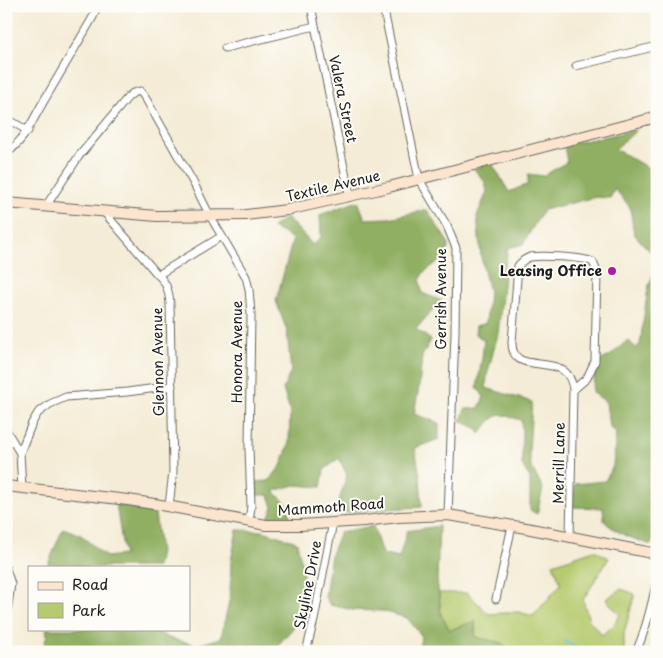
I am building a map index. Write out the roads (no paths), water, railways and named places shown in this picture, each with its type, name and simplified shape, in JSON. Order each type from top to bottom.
[{"type":"main road","name":"Textile Avenue","points":[[6,203],[157,216],[246,215],[287,210],[350,197],[657,117]]},
{"type":"main road","name":"Mammoth Road","points":[[6,486],[169,506],[266,525],[286,526],[448,515],[657,554]]},
{"type":"street","points":[[6,154],[22,140],[28,131],[45,98],[93,17],[97,6]]},
{"type":"street","name":"Valera Street","points":[[311,6],[350,197]]},
{"type":"street","name":"Gerrish Avenue","points":[[382,6],[419,179],[447,226],[456,248],[455,334],[448,515]]},
{"type":"street","points":[[225,48],[315,26]]},
{"type":"street","points":[[576,66],[657,46]]},
{"type":"street","name":"Honora Avenue","points":[[46,206],[78,156],[128,97],[139,91],[146,99],[210,216],[246,277],[250,298],[249,448],[251,506],[249,522]]},
{"type":"street","points":[[6,118],[28,131]]},
{"type":"street","name":"Glennon Avenue","points":[[104,212],[164,281],[169,292],[173,472],[169,506]]},
{"type":"street","points":[[158,275],[222,236]]},
{"type":"street","points":[[537,256],[584,259],[593,262],[596,267],[598,278],[596,361],[587,378],[573,390],[570,377],[565,371],[557,367],[520,360],[514,355],[512,342],[518,266],[523,260],[537,256]]},
{"type":"street","points":[[22,488],[20,453],[38,413],[50,404],[66,397],[172,386]]},
{"type":"street","name":"Merrill Lane","points":[[570,537],[573,390]]},
{"type":"street","points":[[6,430],[20,453]]},
{"type":"street","name":"Skyline Drive","points":[[306,652],[333,522]]},
{"type":"street","points":[[496,599],[512,526]]},
{"type":"street","points":[[6,569],[11,584],[6,619]]},
{"type":"street","points":[[636,652],[657,580]]},
{"type":"waterway","points":[[565,641],[584,652]]},
{"type":"place","name":"Leasing Office","points":[[612,271]]}]
